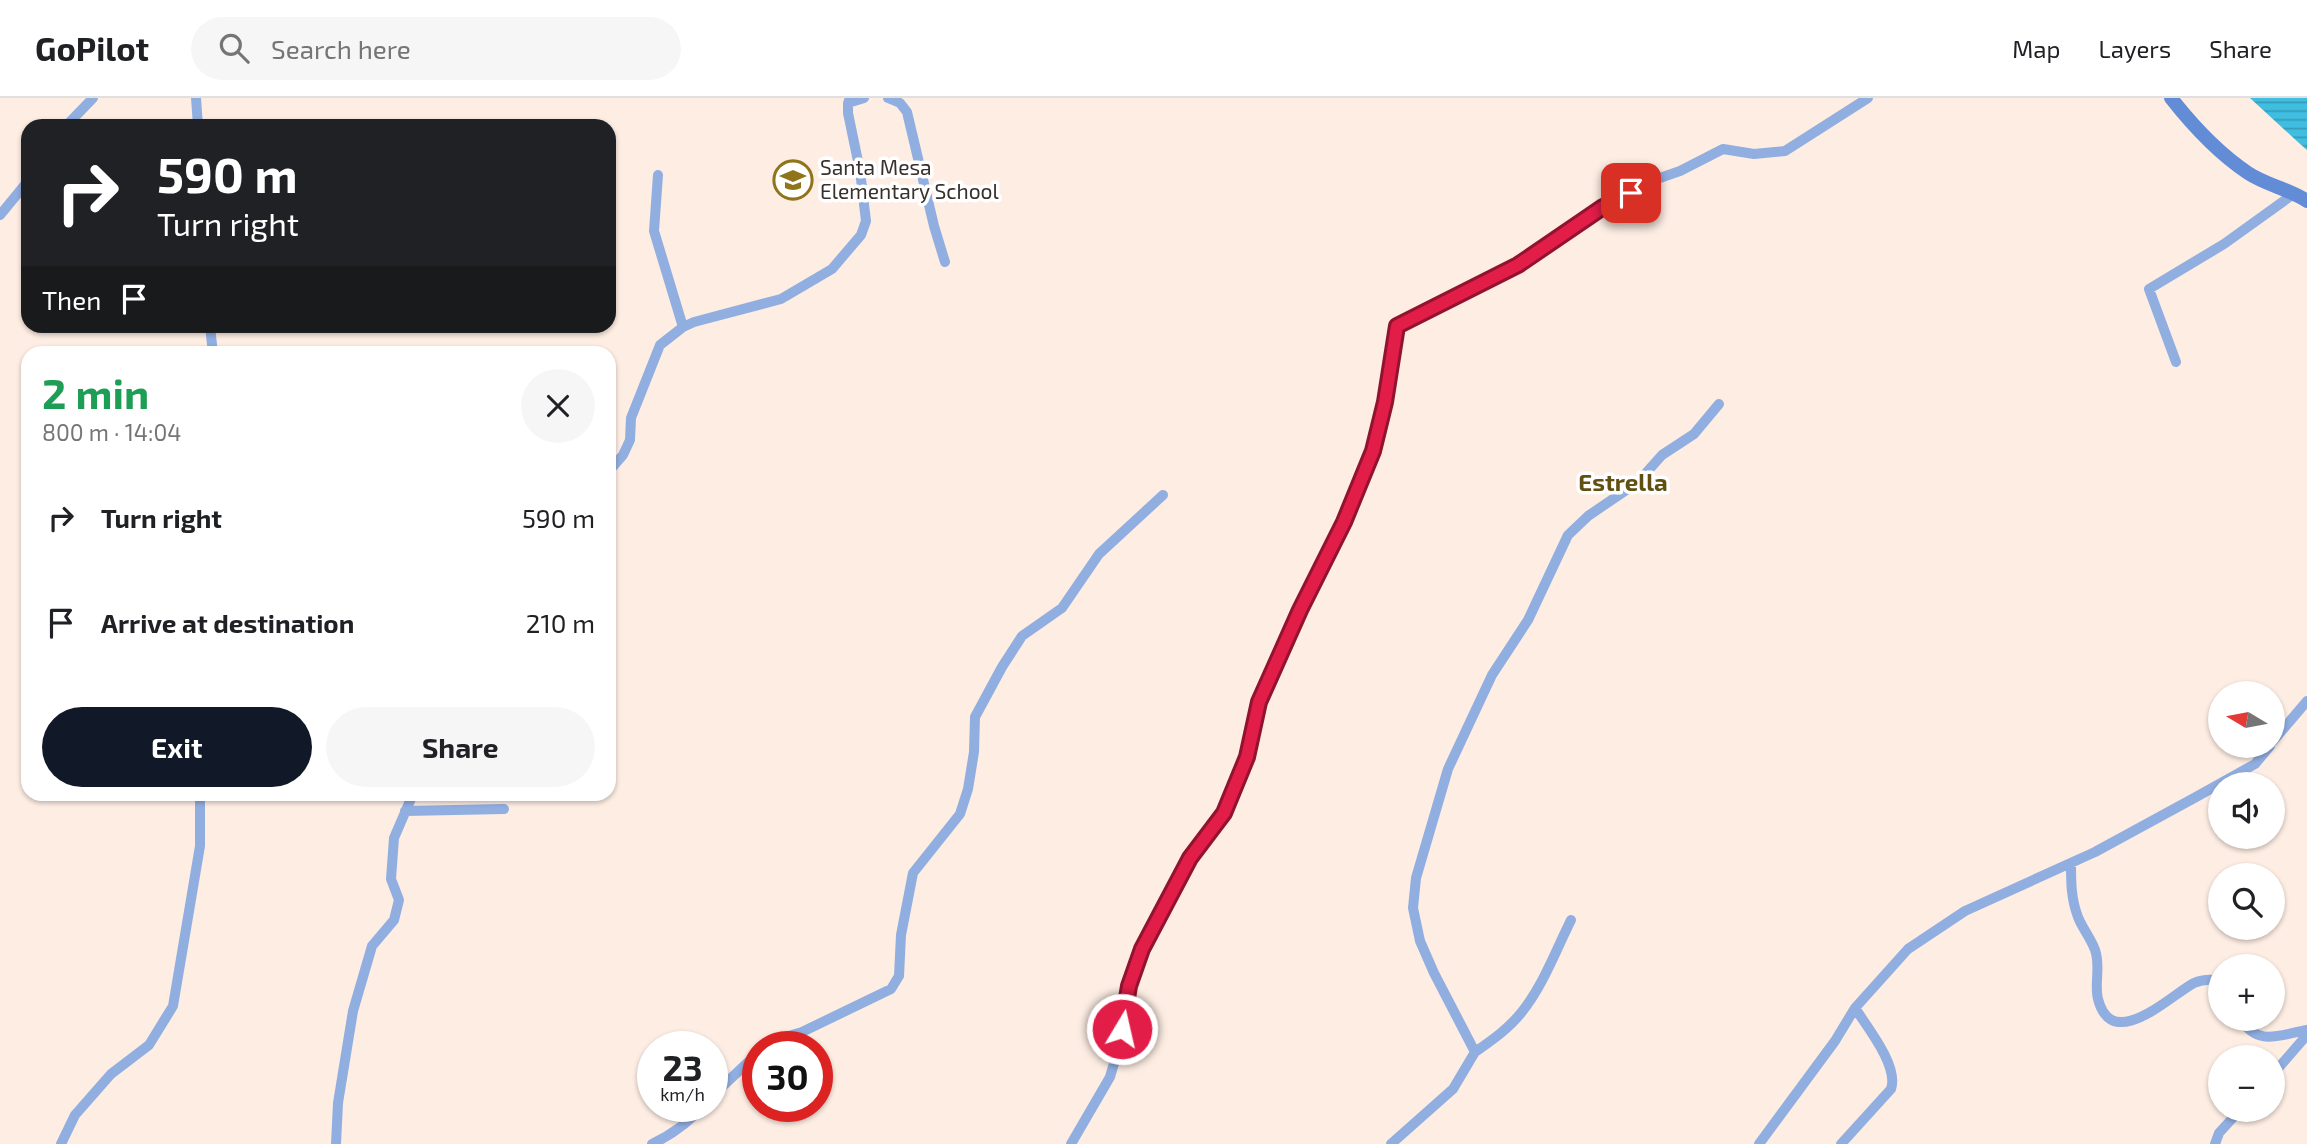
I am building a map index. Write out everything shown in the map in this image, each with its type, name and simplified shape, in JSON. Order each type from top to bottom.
[{"type":"main road","points":[[2171,98],[2197,131],[2250,174],[2301,197]]},
{"type":"street","points":[[73,119],[93,98]]},
{"type":"street","points":[[196,98],[198,119]]},
{"type":"street","points":[[616,462],[630,440],[631,418],[660,345],[683,327],[781,299],[832,269],[862,235],[866,221],[849,100],[864,98]]},
{"type":"street","points":[[888,98],[900,103],[907,112],[945,262]]},
{"type":"street","points":[[1071,1144],[1110,1077],[1129,986],[1142,949],[1190,858],[1224,813],[1247,757],[1259,702],[1354,499],[1373,451],[1385,402],[1397,326],[1518,265],[1603,207],[1654,180],[1680,171],[1723,149],[1754,154],[1785,151],[1868,98]]},
{"type":"street","points":[[658,175],[654,231],[683,327]]},
{"type":"street","points":[[0,215],[21,190]]},
{"type":"street","points":[[2176,362],[2149,289],[2301,197]]},
{"type":"street","points":[[1475,1052],[1420,941],[1413,908],[1416,878],[1448,769],[1492,675],[1528,620],[1568,535],[1588,516],[1638,482],[1662,455],[1694,434],[1719,404]]},
{"type":"street","points":[[804,1031],[891,989],[899,976],[901,935],[913,873],[960,814],[968,789],[974,752],[975,717],[1002,667],[1022,636],[1062,608],[1098,554],[1163,495]]},
{"type":"street","points":[[2286,726],[2307,701]]},
{"type":"street","points":[[1759,1144],[1835,1041],[1854,1008],[1908,948],[1965,911],[2095,852],[2255,764],[2260,758]]},
{"type":"street","points":[[61,1144],[75,1115],[111,1074],[149,1045],[173,1006],[200,846],[200,801]]},
{"type":"street","points":[[336,1144],[338,1103],[354,1011],[372,946],[394,920],[399,900],[391,879],[394,838],[410,801]]},
{"type":"street","points":[[405,811],[503,809]]},
{"type":"street","points":[[2071,863],[2072,898],[2078,918],[2096,951],[2098,998],[2106,1015],[2119,1022],[2138,1020],[2195,982],[2208,979]]},
{"type":"street","points":[[1391,1144],[1453,1089],[1475,1052],[1502,1032],[1522,1012],[1541,981],[1571,920]]},
{"type":"street","points":[[1842,1144],[1891,1089],[1894,1082],[1885,1055],[1854,1008]]},
{"type":"street","points":[[2249,1031],[2259,1037],[2307,1032]]},
{"type":"street","points":[[2285,1059],[2307,1032]]},
{"type":"street","points":[[728,1081],[742,1068]]},
{"type":"street","points":[[652,1144],[686,1122]]},
{"type":"street","points":[[2215,1144],[2219,1133],[2229,1122]]},
{"type":"water","points":[[2250,98],[2307,98],[2307,150],[2299,143]]},
{"type":"place","name":"Santa Mesa Elementary School","points":[[793,180]]},
{"type":"district","name":"Estrella","points":[[1623,483]]},
{"type":"route","points":[[1122,1029],[1129,986],[1142,949],[1190,858],[1224,813],[1247,757],[1259,702],[1300,610],[1344,522],[1373,451],[1395,352],[1397,326],[1518,265],[1603,207],[1631,193]]}]
